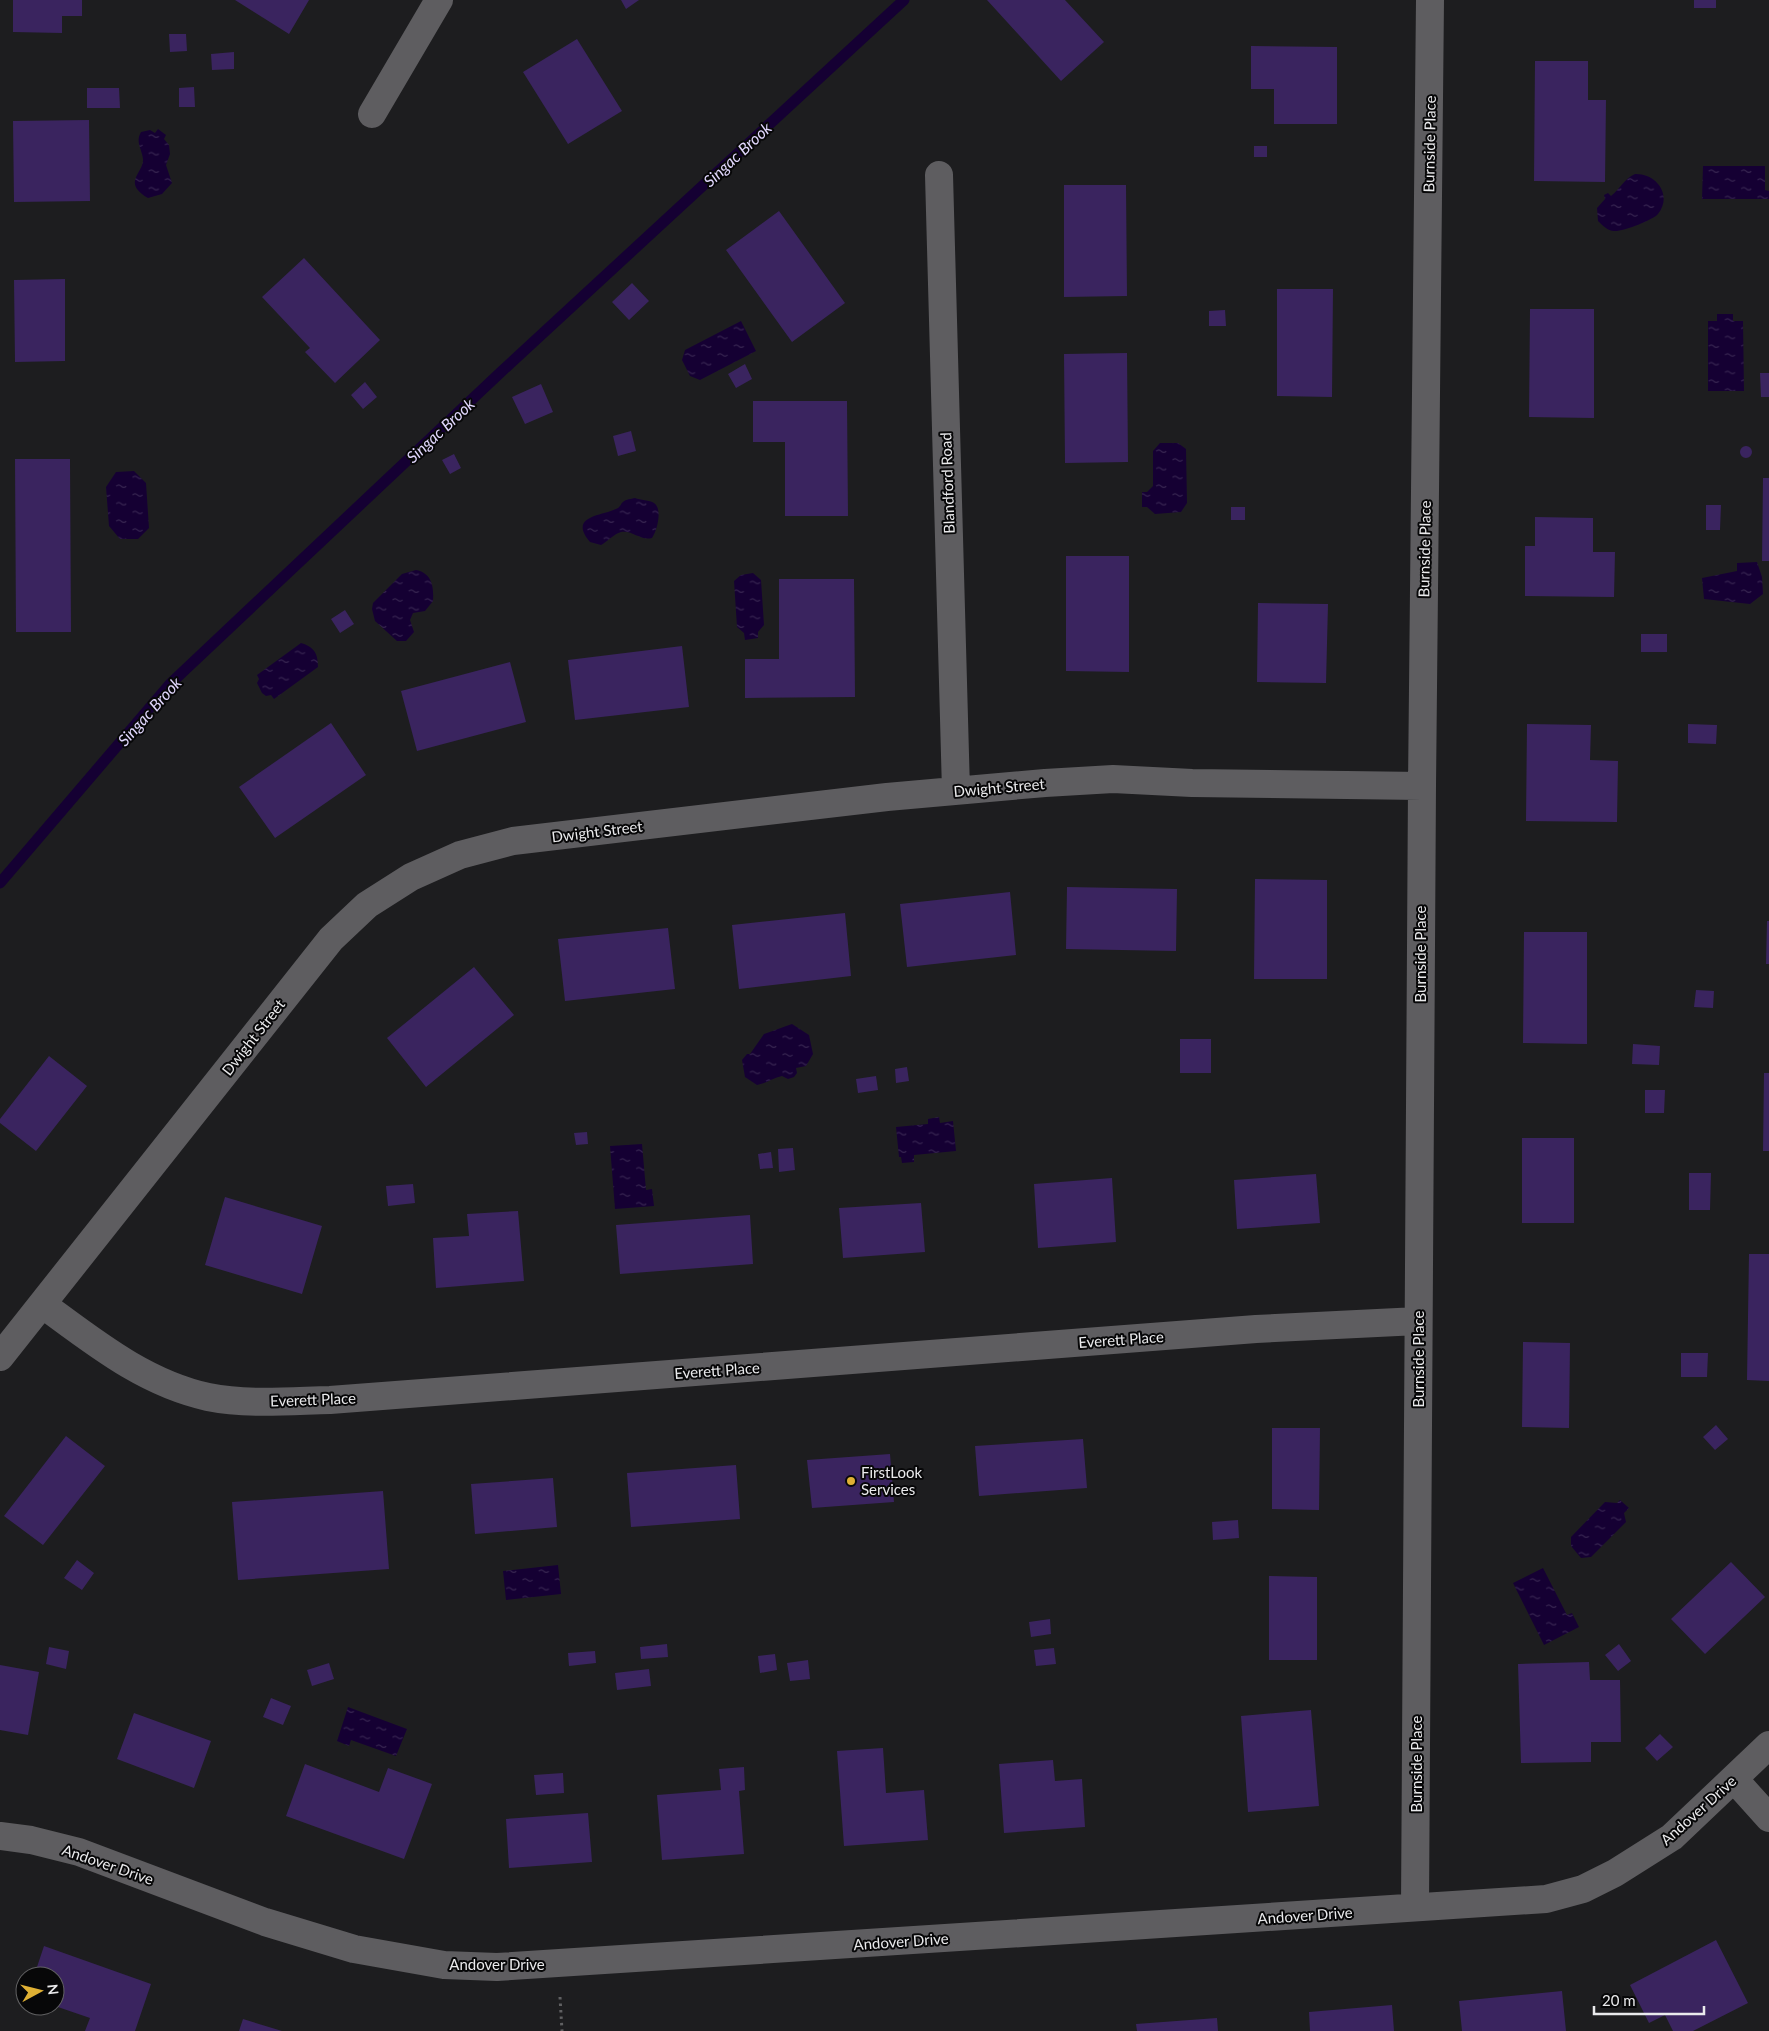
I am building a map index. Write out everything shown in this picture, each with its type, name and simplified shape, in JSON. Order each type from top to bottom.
[{"type":"street","points":[[372,114],[439,0]]},
{"type":"street","name":"Burnside Place","points":[[1415,1907],[1422,786],[1430,0]]},
{"type":"street","name":"Blandford Road","points":[[939,175],[956,791]]},
{"type":"street","name":"Dwight Street","points":[[0,1357],[331,939],[367,905],[411,877],[460,855],[513,841],[887,797],[1113,779],[1202,783],[1422,786]]},
{"type":"street","name":"Everett Place","points":[[42,1304],[114,1356],[147,1376],[209,1397],[247,1402],[330,1400],[1256,1329],[1418,1321]]},
{"type":"street","name":"Andover Drive","points":[[0,1836],[31,1840],[79,1852],[265,1922],[354,1949],[444,1964],[497,1967],[1546,1899],[1583,1889],[1615,1873],[1672,1838],[1769,1745]]},
{"type":"street","points":[[1734,1779],[1769,1818]]},
{"type":"path","points":[[560,1991],[562,2031]]},
{"type":"water","points":[[158,129],[166,135],[164,139],[169,145],[170,154],[166,165],[172,183],[162,194],[148,198],[140,192],[135,182],[143,159],[139,146],[139,136],[141,132],[150,130],[155,133]]},
{"type":"water","points":[[1703,166],[1765,166],[1765,190],[1769,191],[1769,199],[1702,199]]},
{"type":"water","points":[[1635,174],[1650,177],[1660,187],[1664,200],[1662,207],[1655,216],[1624,230],[1614,231],[1605,228],[1598,221],[1597,208],[1605,199],[1604,195],[1608,193],[1611,196]]},
{"type":"water","points":[[1717,314],[1733,314],[1733,321],[1743,321],[1744,391],[1708,391],[1708,321],[1717,321]]},
{"type":"water","points":[[741,321],[756,351],[700,380],[690,376],[682,360],[685,350]]},
{"type":"water","points":[[1160,443],[1178,443],[1186,449],[1187,503],[1181,512],[1155,514],[1147,507],[1142,507],[1142,492],[1147,492],[1153,486],[1153,451]]},
{"type":"water","points":[[134,471],[146,483],[149,528],[138,539],[120,539],[109,526],[106,487],[116,472]]},
{"type":"water","points":[[635,498],[652,502],[657,506],[659,515],[652,538],[648,539],[621,532],[601,545],[590,542],[584,533],[583,526],[585,521],[612,511],[618,508],[622,502]]},
{"type":"water","points":[[1757,562],[1762,577],[1763,594],[1750,604],[1704,599],[1702,578],[1737,571],[1737,563]]},
{"type":"water","points":[[416,570],[429,577],[433,591],[433,601],[425,611],[413,613],[410,620],[414,632],[406,641],[397,641],[375,621],[372,609],[373,603],[402,574]]},
{"type":"water","points":[[753,573],[761,580],[764,625],[758,632],[758,638],[745,640],[744,633],[737,627],[734,581],[741,575]]},
{"type":"water","points":[[301,643],[309,646],[314,651],[318,667],[274,699],[271,695],[266,696],[262,693],[257,683],[259,679],[257,675]]},
{"type":"water","points":[[792,1024],[809,1035],[813,1054],[806,1066],[796,1068],[797,1073],[794,1077],[788,1079],[782,1076],[757,1085],[745,1077],[742,1060],[747,1054],[750,1054],[764,1034]]},
{"type":"water","points":[[939,1117],[940,1123],[953,1121],[956,1151],[914,1155],[914,1162],[902,1163],[901,1157],[899,1157],[896,1127],[928,1124],[928,1119]]},
{"type":"water","points":[[642,1144],[646,1190],[652,1189],[654,1206],[615,1209],[610,1146]]},
{"type":"water","points":[[1620,1500],[1629,1508],[1624,1513],[1626,1522],[1591,1557],[1581,1558],[1571,1546],[1571,1537],[1605,1502],[1617,1503]]},
{"type":"water","points":[[558,1565],[561,1594],[506,1600],[503,1571]]},
{"type":"water","points":[[1543,1568],[1567,1615],[1572,1613],[1579,1627],[1544,1645],[1513,1583]]},
{"type":"water","points":[[348,1707],[407,1729],[396,1756],[351,1740],[349,1746],[337,1741]]},
{"type":"building","points":[[13,0],[82,0],[82,16],[62,16],[62,33],[13,32]]},
{"type":"building","points":[[235,0],[309,0],[289,34]]},
{"type":"building","points":[[621,0],[639,0],[626,9]]},
{"type":"building","points":[[987,0],[1065,0],[1104,42],[1061,81]]},
{"type":"building","points":[[1694,0],[1716,0],[1716,8],[1694,8]]},
{"type":"building","points":[[169,34],[186,34],[187,51],[170,52]]},
{"type":"building","points":[[577,39],[622,111],[568,144],[523,72]]},
{"type":"building","points":[[1251,46],[1337,47],[1337,124],[1274,124],[1274,89],[1251,89]]},
{"type":"building","points":[[234,52],[234,69],[212,70],[211,54]]},
{"type":"building","points":[[1535,61],[1588,61],[1588,100],[1606,100],[1605,182],[1534,181]]},
{"type":"building","points":[[194,87],[195,107],[179,107],[179,88]]},
{"type":"building","points":[[87,88],[119,88],[120,108],[87,108]]},
{"type":"building","points":[[89,120],[90,201],[14,202],[13,121]]},
{"type":"building","points":[[1254,146],[1267,146],[1267,157],[1254,157]]},
{"type":"building","points":[[1064,185],[1126,185],[1127,296],[1064,297]]},
{"type":"building","points":[[779,211],[845,303],[792,342],[726,250]]},
{"type":"building","points":[[304,258],[380,340],[335,383],[305,352],[310,348],[262,297]]},
{"type":"building","points":[[65,279],[65,361],[15,362],[14,280]]},
{"type":"building","points":[[632,283],[649,301],[629,320],[612,302]]},
{"type":"building","points":[[1277,289],[1333,289],[1332,397],[1277,396]]},
{"type":"building","points":[[1530,309],[1594,309],[1594,418],[1529,417]]},
{"type":"building","points":[[1225,310],[1226,326],[1209,326],[1209,311]]},
{"type":"building","points":[[1127,353],[1128,462],[1065,463],[1064,354]]},
{"type":"building","points":[[745,364],[752,379],[736,388],[728,374]]},
{"type":"building","points":[[1760,373],[1769,373],[1769,397],[1761,397]]},
{"type":"building","points":[[365,382],[377,397],[363,409],[351,395]]},
{"type":"building","points":[[541,384],[553,412],[525,424],[512,397]]},
{"type":"building","points":[[753,401],[847,401],[848,516],[785,516],[785,442],[753,442]]},
{"type":"building","points":[[631,431],[636,451],[618,456],[613,436]]},
{"type":"building","points":[[1744,446],[1748,446],[1752,452],[1748,458],[1744,458],[1740,454],[1740,450]]},
{"type":"building","points":[[454,454],[461,468],[450,474],[442,460]]},
{"type":"building","points":[[15,459],[70,459],[71,632],[16,632]]},
{"type":"building","points":[[1763,478],[1769,478],[1769,561],[1762,561]]},
{"type":"building","points":[[1706,505],[1721,505],[1720,530],[1706,530]]},
{"type":"building","points":[[1231,507],[1245,507],[1245,520],[1231,520]]},
{"type":"building","points":[[1535,517],[1593,518],[1593,552],[1615,552],[1614,597],[1525,596],[1525,546],[1535,546]]},
{"type":"building","points":[[1066,556],[1129,556],[1129,672],[1066,671]]},
{"type":"building","points":[[779,579],[854,579],[855,697],[745,698],[745,659],[779,659]]},
{"type":"building","points":[[1258,603],[1328,604],[1326,683],[1257,682]]},
{"type":"building","points":[[345,610],[354,624],[340,633],[331,619]]},
{"type":"building","points":[[1641,634],[1667,634],[1667,652],[1641,652]]},
{"type":"building","points":[[682,646],[689,707],[575,720],[568,660]]},
{"type":"building","points":[[510,662],[526,722],[417,751],[401,691]]},
{"type":"building","points":[[331,723],[366,775],[275,838],[239,787]]},
{"type":"building","points":[[1527,724],[1591,725],[1590,760],[1618,761],[1617,822],[1526,821]]},
{"type":"building","points":[[1688,724],[1717,725],[1716,744],[1688,743]]},
{"type":"building","points":[[1255,879],[1327,880],[1327,979],[1254,979]]},
{"type":"building","points":[[1067,887],[1177,889],[1176,951],[1066,949]]},
{"type":"building","points":[[1010,892],[1016,955],[907,967],[900,904]]},
{"type":"building","points":[[845,913],[851,976],[739,989],[732,925]]},
{"type":"building","points":[[1767,921],[1769,921],[1769,964],[1766,964]]},
{"type":"building","points":[[668,928],[675,989],[565,1001],[558,939]]},
{"type":"building","points":[[1524,932],[1587,932],[1587,1044],[1523,1043]]},
{"type":"building","points":[[474,967],[514,1015],[426,1087],[387,1038]]},
{"type":"building","points":[[1696,990],[1714,991],[1713,1008],[1694,1007]]},
{"type":"building","points":[[1180,1039],[1211,1039],[1211,1073],[1180,1073]]},
{"type":"building","points":[[1633,1044],[1660,1046],[1659,1065],[1632,1064]]},
{"type":"building","points":[[49,1056],[87,1086],[36,1151],[0,1123],[0,1119]]},
{"type":"building","points":[[907,1067],[909,1081],[896,1083],[895,1069]]},
{"type":"building","points":[[1764,1073],[1769,1073],[1769,1151],[1763,1151]]},
{"type":"building","points":[[876,1076],[878,1090],[858,1093],[856,1079]]},
{"type":"building","points":[[1645,1090],[1665,1090],[1664,1113],[1645,1113]]},
{"type":"building","points":[[587,1132],[588,1144],[576,1145],[574,1133]]},
{"type":"building","points":[[1522,1138],[1574,1138],[1574,1223],[1522,1223]]},
{"type":"building","points":[[793,1148],[795,1170],[779,1172],[778,1149]]},
{"type":"building","points":[[771,1152],[773,1168],[760,1169],[758,1154]]},
{"type":"building","points":[[1689,1173],[1711,1173],[1710,1210],[1689,1210]]},
{"type":"building","points":[[1316,1174],[1320,1223],[1237,1229],[1234,1180]]},
{"type":"building","points":[[1112,1178],[1116,1242],[1038,1248],[1034,1184]]},
{"type":"building","points":[[413,1184],[415,1203],[388,1206],[386,1186]]},
{"type":"building","points":[[225,1197],[322,1226],[302,1294],[205,1265]]},
{"type":"building","points":[[921,1203],[925,1252],[843,1258],[839,1208]]},
{"type":"building","points":[[518,1211],[524,1281],[436,1288],[433,1238],[469,1236],[467,1214]]},
{"type":"building","points":[[750,1215],[753,1264],[620,1274],[616,1225]]},
{"type":"building","points":[[1749,1254],[1769,1254],[1769,1381],[1747,1380]]},
{"type":"building","points":[[1523,1342],[1570,1343],[1569,1428],[1522,1427]]},
{"type":"building","points":[[1681,1353],[1708,1353],[1707,1377],[1681,1377]]},
{"type":"building","points":[[1716,1425],[1728,1439],[1715,1450],[1703,1437]]},
{"type":"building","points":[[1272,1428],[1320,1428],[1319,1510],[1272,1509]]},
{"type":"building","points":[[66,1436],[105,1466],[43,1545],[4,1516]]},
{"type":"building","points":[[1083,1439],[1087,1488],[979,1496],[975,1446]]},
{"type":"building","name":"FirstLook Services","points":[[890,1454],[894,1502],[812,1508],[807,1460]]},
{"type":"building","points":[[736,1465],[740,1519],[631,1527],[627,1473]]},
{"type":"building","points":[[553,1478],[557,1527],[475,1534],[471,1484]]},
{"type":"building","points":[[383,1491],[389,1569],[238,1580],[232,1502]]},
{"type":"building","points":[[1238,1520],[1239,1538],[1213,1540],[1212,1522]]},
{"type":"building","points":[[77,1560],[94,1573],[82,1590],[64,1578]]},
{"type":"building","points":[[1731,1562],[1765,1597],[1705,1654],[1671,1619]]},
{"type":"building","points":[[1269,1576],[1317,1577],[1317,1660],[1269,1660]]},
{"type":"building","points":[[1050,1619],[1051,1634],[1031,1637],[1029,1622]]},
{"type":"building","points":[[667,1644],[668,1657],[641,1659],[640,1647]]},
{"type":"building","points":[[1619,1644],[1631,1661],[1618,1671],[1605,1655]]},
{"type":"building","points":[[49,1647],[69,1651],[66,1669],[46,1664]]},
{"type":"building","points":[[1054,1648],[1056,1664],[1036,1666],[1034,1650]]},
{"type":"building","points":[[595,1651],[596,1663],[569,1666],[568,1653]]},
{"type":"building","points":[[775,1654],[777,1670],[760,1673],[758,1656]]},
{"type":"building","points":[[808,1660],[810,1679],[790,1681],[787,1663]]},
{"type":"building","points":[[1589,1662],[1590,1680],[1620,1680],[1621,1742],[1591,1742],[1591,1762],[1521,1763],[1518,1664]]},
{"type":"building","points":[[329,1663],[334,1679],[312,1686],[307,1670]]},
{"type":"building","points":[[0,1665],[39,1672],[28,1735],[0,1730]]},
{"type":"building","points":[[649,1669],[651,1686],[617,1690],[615,1673]]},
{"type":"building","points":[[271,1698],[291,1706],[283,1725],[263,1717]]},
{"type":"building","points":[[1311,1710],[1319,1806],[1248,1812],[1241,1716]]},
{"type":"building","points":[[134,1713],[211,1741],[194,1788],[117,1759]]},
{"type":"building","points":[[1660,1734],[1673,1747],[1657,1761],[1645,1748]]},
{"type":"building","points":[[883,1748],[886,1793],[924,1790],[928,1840],[844,1846],[837,1751]]},
{"type":"building","points":[[1053,1760],[1055,1781],[1082,1779],[1085,1827],[1004,1833],[999,1764]]},
{"type":"building","points":[[305,1764],[379,1792],[388,1768],[432,1784],[404,1859],[286,1816]]},
{"type":"building","points":[[744,1767],[745,1790],[739,1791],[744,1854],[662,1860],[657,1795],[721,1790],[719,1769]]},
{"type":"building","points":[[563,1773],[564,1793],[536,1795],[534,1775]]},
{"type":"building","points":[[588,1813],[592,1862],[509,1868],[506,1819]]},
{"type":"building","points":[[1716,1940],[1748,2003],[1693,2031],[1673,2031],[1665,2015],[1649,2023],[1630,1985]]},
{"type":"building","points":[[44,1946],[151,1984],[135,2031],[85,2031],[90,2018],[65,2009],[65,1966],[37,1966]]},
{"type":"building","points":[[1562,1991],[1566,2031],[1462,2031],[1459,2001]]},
{"type":"building","points":[[1392,2005],[1394,2031],[1310,2031],[1309,2012]]},
{"type":"building","points":[[1217,2018],[1218,2031],[1137,2031],[1136,2024]]},
{"type":"building","points":[[243,2019],[282,2031],[239,2031]]},
{"type":"waterway","name":"Singac Brook","points":[[0,883],[170,684],[502,371],[904,0]]},
{"type":"place","name":"FirstLook Services","points":[[851,1481]]}]
